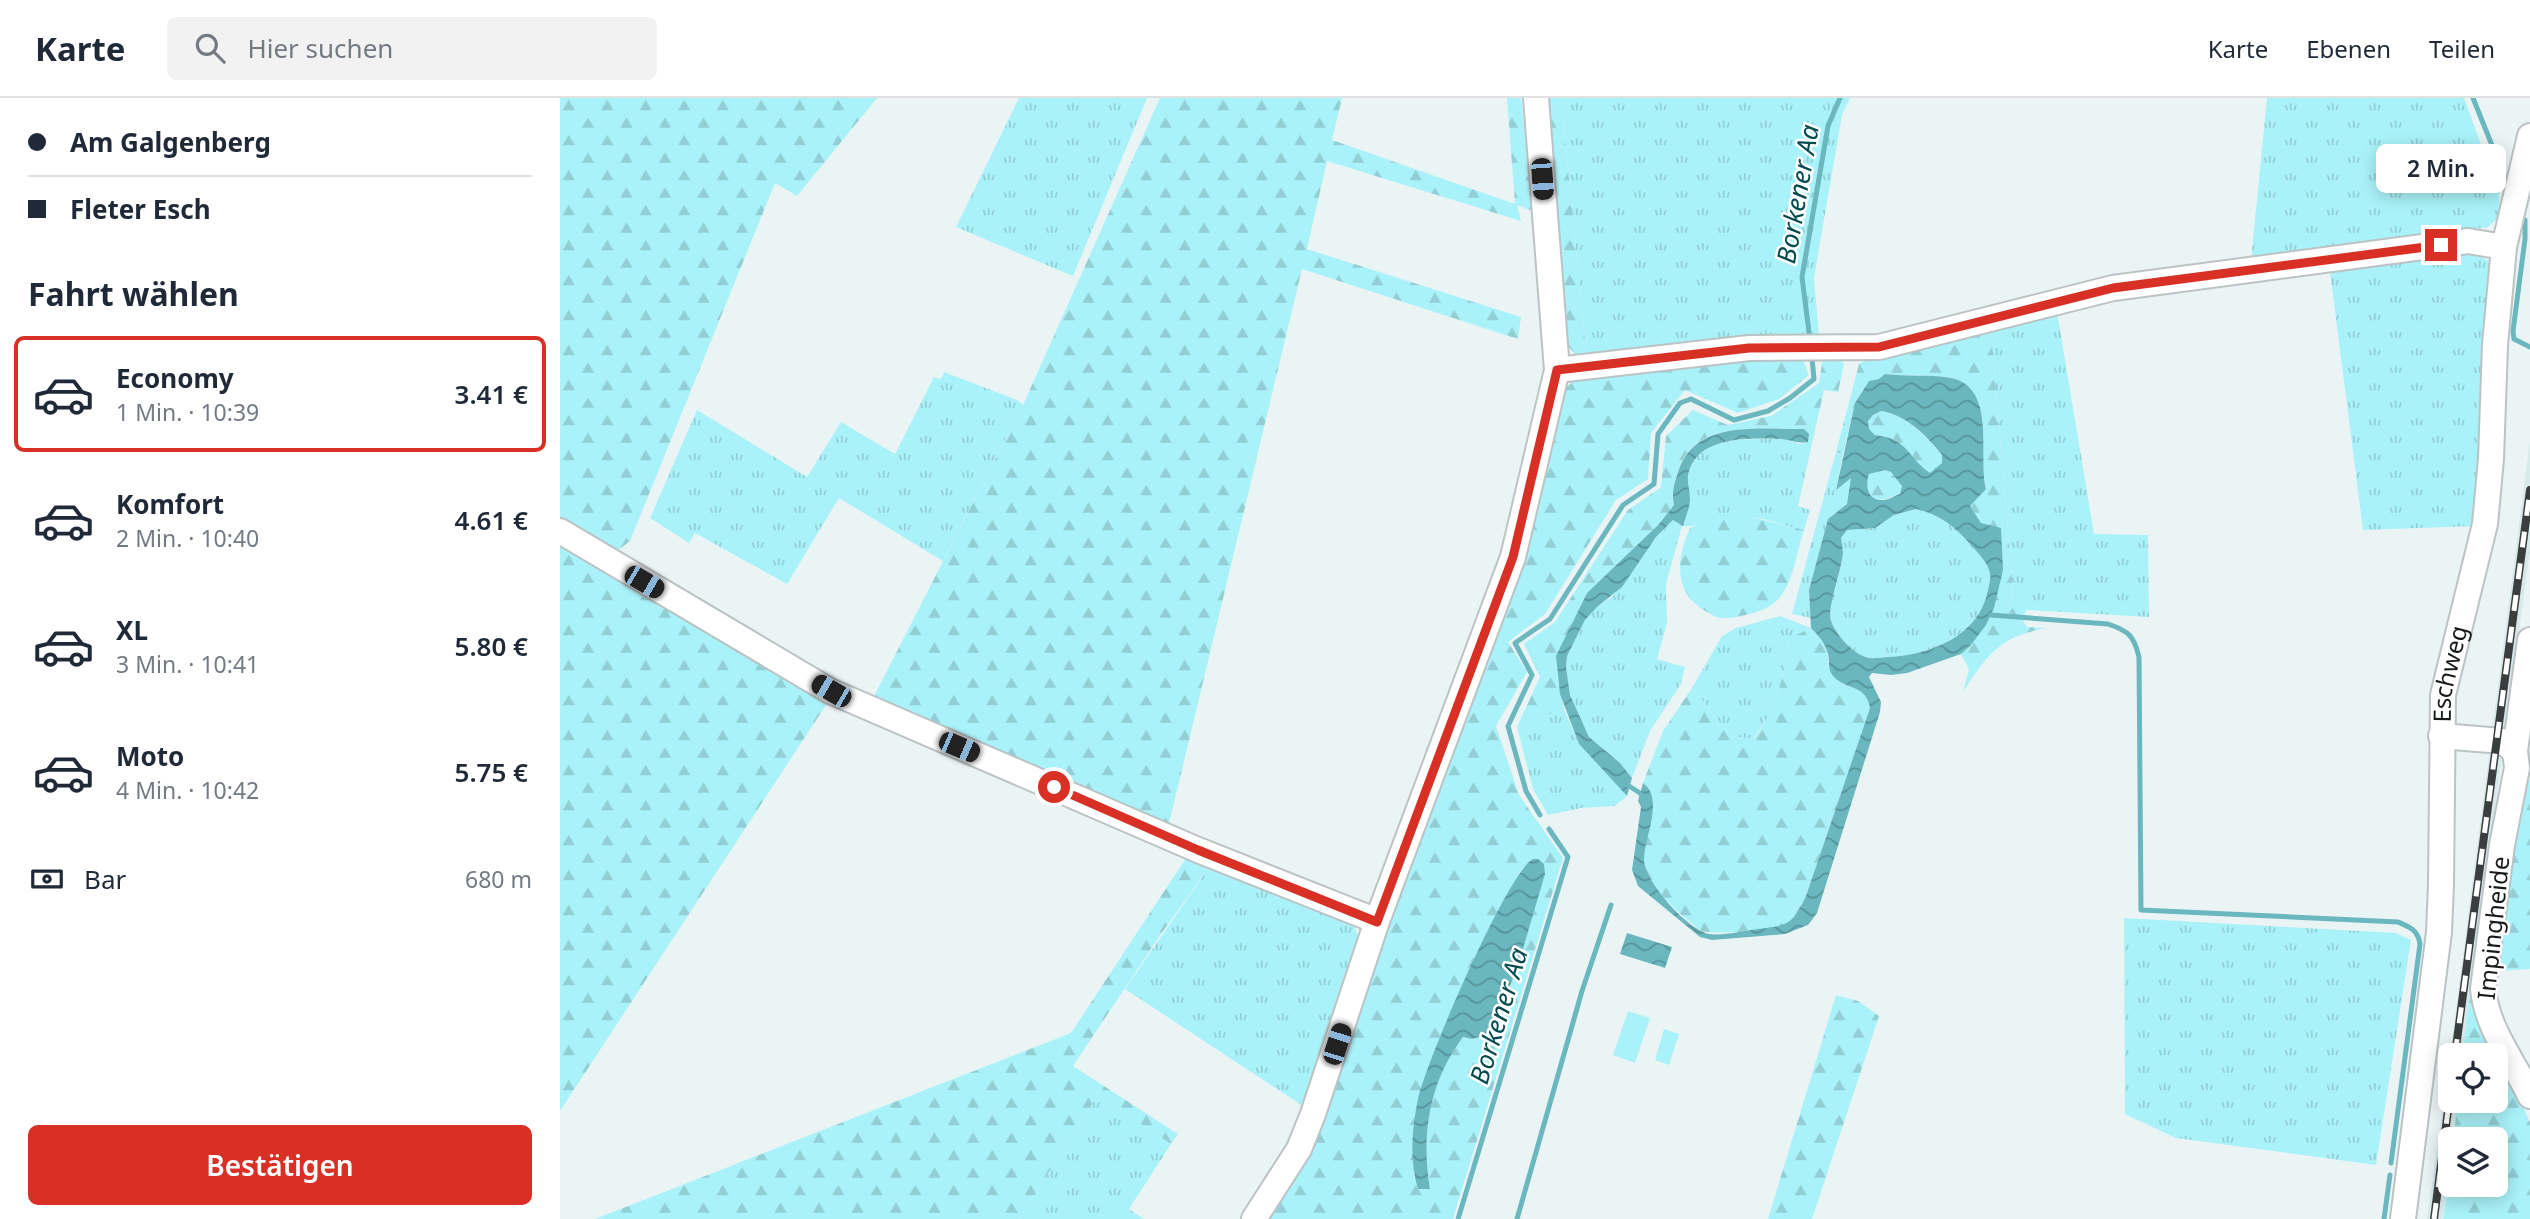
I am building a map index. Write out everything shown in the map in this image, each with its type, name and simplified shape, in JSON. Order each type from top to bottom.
[{"type":"street","points":[[1254,1219],[1299,1149],[1377,922],[1513,557],[1557,370],[1536,98]]},
{"type":"street","name":"Eschweg","points":[[2403,1219],[2439,932],[2441,736],[2445,681],[2485,524],[2491,459],[2495,345],[2504,247],[2530,136]]},
{"type":"street","points":[[1557,370],[1749,348],[1879,347],[2113,288],[2468,241],[2504,247]]},
{"type":"street","points":[[560,531],[831,691],[1198,850],[1377,922]]},
{"type":"street","name":"Impingheide","points":[[2530,640],[2515,751],[2517,768],[2502,845],[2483,989],[2485,1009],[2492,1027],[2530,1096]]},
{"type":"street","points":[[2441,736],[2502,741],[2515,751]]},
{"type":"shaded area","points":[[2530,441],[2530,550],[2465,1043],[2452,1043]]},
{"type":"shaded area","points":[[2442,1113],[2456,1113],[2455,1127],[2440,1127]]},
{"type":"shaded area","points":[[2438,1141],[2438,1197],[2445,1197],[2442,1219],[2427,1219]]},
{"type":"green space","points":[[560,98],[877,98],[797,196],[775,183],[630,541],[616,552],[560,526]]},
{"type":"green space","points":[[1019,98],[1147,98],[1073,276],[956,227]]},
{"type":"green space","points":[[1160,98],[1342,98],[1332,140],[1515,204],[1507,98],[1521,98],[1533,211],[1517,205],[1521,221],[1327,161],[1307,249],[1521,317],[1518,339],[1302,269],[1168,828],[870,704],[1023,405]]},
{"type":"green space","points":[[1545,98],[1561,98],[1587,359],[1581,361],[1569,347]]},
{"type":"green space","points":[[1561,98],[1850,98],[1842,115],[1814,278],[1819,336],[1744,336],[1587,359]]},
{"type":"green space","points":[[2267,98],[2464,98],[2499,193],[2500,216],[2488,227],[2251,260]]},
{"type":"green space","points":[[2478,254],[2493,265],[2475,526],[2363,530],[2330,272]]},
{"type":"green space","points":[[2056,306],[2094,534],[2148,535],[2149,617],[2009,609],[2013,590],[1991,330]]},
{"type":"green space","points":[[1991,330],[2013,590],[2009,608],[2027,610],[2023,618],[2027,627],[2046,628],[2017,636],[1996,649],[1963,692],[1969,669],[1961,654],[1971,645],[2003,570],[1970,506],[1986,488],[1983,424],[1975,394],[1965,384],[1951,378],[1885,374],[1879,380],[1869,381],[1855,403],[1843,454],[1836,452],[1859,364],[1867,359]]},
{"type":"green space","points":[[1801,355],[1809,375],[1779,399],[1738,413],[1685,390],[1651,433],[1648,479],[1616,500],[1545,614],[1508,642],[1527,672],[1496,726],[1519,795],[1563,858],[1453,1219],[1263,1219],[1559,394],[1577,378]],"holes":[[[1521,870],[1489,1034],[1472,1039],[1463,1037],[1442,1072],[1430,1109],[1427,1149],[1430,1189],[1418,1189],[1414,1176],[1413,1147],[1466,978]]]},
{"type":"green space","points":[[1823,357],[1840,360],[1844,364],[1838,392],[1824,390],[1812,444],[1808,442],[1809,434],[1804,429],[1732,430],[1700,441],[1688,452],[1675,482],[1674,505],[1659,524],[1587,593],[1557,656],[1558,680],[1564,709],[1517,727],[1540,677],[1524,644],[1555,622],[1628,510],[1661,487],[1666,436],[1693,410],[1728,425],[1771,416],[1819,383]]},
{"type":"green space","points":[[944,372],[1017,400],[1023,405],[943,561],[839,498],[787,584],[695,533],[689,543],[650,518],[697,410],[807,477],[841,422],[895,454],[934,377],[941,379]]},
{"type":"green space","points":[[1881,411],[1908,422],[1942,455],[1942,463],[1931,474],[1901,445],[1875,435],[1869,429],[1868,421]]},
{"type":"green space","points":[[1785,439],[1800,444],[1812,444],[1798,506],[1810,510],[1804,530],[1750,517],[1682,526],[1666,584],[1667,623],[1657,659],[1685,667],[1681,684],[1650,731],[1632,778],[1620,763],[1589,737],[1570,695],[1567,656],[1585,620],[1613,596],[1656,537],[1673,520],[1683,525],[1690,502],[1687,477],[1692,462],[1701,452],[1726,442]]},
{"type":"green space","points":[[1836,452],[1843,454],[1836,489],[1852,477],[1847,504],[1828,519],[1809,590],[1811,618],[1792,614]]},
{"type":"green space","points":[[1885,470],[1891,472],[1902,485],[1900,494],[1884,499],[1873,498],[1868,487],[1869,474]]},
{"type":"green space","points":[[1917,509],[1939,517],[1952,526],[1985,561],[1990,578],[1983,606],[1964,631],[1937,647],[1906,655],[1874,658],[1863,656],[1846,644],[1830,616],[1842,559],[1841,538],[1847,530],[1875,528],[1894,515]]},
{"type":"green space","points":[[1747,516],[1804,530],[1789,581],[1778,600],[1758,612],[1728,618],[1709,614],[1690,598],[1681,580],[1681,559],[1690,528],[1705,522]]},
{"type":"green space","points":[[560,544],[830,699],[560,1111]]},
{"type":"green space","points":[[1780,616],[1811,628],[1788,640],[1786,665],[1772,711],[1753,739],[1731,736],[1692,688],[1722,636],[1736,628]]},
{"type":"green space","points":[[1811,628],[1820,637],[1827,651],[1829,668],[1843,684],[1861,691],[1868,698],[1870,708],[1806,896],[1787,924],[1745,932],[1702,931],[1658,891],[1647,871],[1644,852],[1653,800],[1643,783],[1663,731],[1692,688],[1731,736],[1754,739],[1772,711],[1786,665],[1788,639]]},
{"type":"green space","points":[[1564,709],[1579,744],[1627,796],[1615,806],[1581,808],[1548,815],[1533,789],[1517,727]]},
{"type":"green space","points":[[2530,779],[2530,969],[2497,971],[2519,809]]},
{"type":"green space","points":[[1190,852],[1212,863],[1073,1066],[1178,1134],[1171,1144],[1098,1095],[1019,1219],[595,1219],[1071,1033]]},
{"type":"green space","points":[[1212,863],[1353,923],[1362,946],[1309,1110],[1125,989]]},
{"type":"green space","points":[[2124,918],[2396,933],[2411,940],[2376,1165],[2176,1138],[2125,1114]]},
{"type":"green space","points":[[2470,992],[2494,1043],[2464,1043]]},
{"type":"green space","points":[[1836,995],[1858,1001],[1879,1016],[1812,1219],[1768,1219]]},
{"type":"green space","points":[[1628,1011],[1650,1018],[1635,1063],[1613,1055]]},
{"type":"green space","points":[[1664,1029],[1679,1034],[1669,1065],[1655,1060]]},
{"type":"green space","points":[[2508,1074],[2530,1122],[2530,1219],[2443,1219],[2446,1197],[2508,1197],[2508,1127],[2455,1127],[2456,1113],[2508,1113]]},
{"type":"green space","points":[[1098,1095],[1171,1144],[1129,1209],[1144,1219],[1019,1219]]},
{"type":"water","points":[[1885,374],[1951,378],[1965,384],[1975,394],[1983,424],[1986,489],[1970,506],[1981,523],[2001,528],[2003,570],[1994,608],[1986,625],[1961,654],[1907,673],[1872,673],[1869,677],[1881,702],[1880,712],[1817,913],[1808,925],[1785,934],[1712,940],[1700,937],[1638,886],[1632,870],[1641,807],[1638,801],[1643,783],[1649,790],[1653,808],[1645,851],[1646,869],[1659,892],[1679,914],[1709,934],[1777,926],[1793,918],[1806,896],[1870,708],[1861,691],[1839,681],[1832,674],[1826,648],[1811,628],[1809,590],[1828,519],[1847,504],[1851,478],[1836,490],[1855,403],[1869,381],[1879,379]],"holes":[[[1881,411],[1916,427],[1942,455],[1942,463],[1930,473],[1895,440],[1875,435],[1869,429],[1868,421]],[[1885,470],[1891,472],[1902,486],[1900,494],[1885,500],[1874,498],[1868,488],[1869,474]],[[1916,509],[1932,514],[1952,526],[1982,557],[1989,570],[1990,582],[1983,606],[1975,619],[1951,640],[1922,652],[1869,658],[1846,644],[1831,621],[1832,600],[1843,556],[1841,538],[1847,530],[1875,528],[1894,515]]]},
{"type":"water","points":[[1804,429],[1809,434],[1808,442],[1744,439],[1717,444],[1696,457],[1689,472],[1690,502],[1683,526],[1673,520],[1656,537],[1622,587],[1585,620],[1567,656],[1570,695],[1589,737],[1620,763],[1632,778],[1627,796],[1579,744],[1560,694],[1556,656],[1587,593],[1659,524],[1674,505],[1673,495],[1679,469],[1688,453],[1700,442],[1732,431]]},
{"type":"water","points":[[1533,859],[1544,864],[1545,874],[1517,969],[1489,1034],[1472,1039],[1463,1037],[1442,1072],[1430,1110],[1428,1129],[1427,1169],[1430,1189],[1418,1189],[1413,1167],[1413,1133],[1424,1079],[1487,931],[1521,871]]},
{"type":"water","points":[[1627,933],[1672,947],[1665,968],[1620,954]]},
{"type":"waterway","name":"Borkener Aa","points":[[1810,340],[1802,277],[1828,126],[1840,98]]},
{"type":"waterway","points":[[2473,98],[2508,185]]},
{"type":"waterway","points":[[2525,220],[2513,331],[2514,339],[2530,347]]},
{"type":"waterway","points":[[1540,815],[1526,791],[1508,726],[1532,675],[1515,643],[1550,619],[1623,505],[1654,484],[1658,434],[1680,403],[1691,399],[1734,420],[1768,411],[1814,379],[1812,358]]},
{"type":"waterway","points":[[1991,615],[2108,624],[2126,632],[2135,644],[2139,657],[2141,910],[2398,922],[2415,932],[2420,944],[2391,1163]]},
{"type":"waterway","points":[[1626,784],[1643,797]]},
{"type":"waterway","name":"Borkener Aa","points":[[1458,1219],[1568,857],[1549,829]]},
{"type":"waterway","points":[[1517,1219],[1582,991],[1611,905]]},
{"type":"waterway","points":[[2384,1219],[2390,1175]]},
{"type":"railway","points":[[2457,1043],[2530,490]]},
{"type":"railway","points":[[2434,1219],[2448,1113]]},
{"type":"route","points":[[1054,787],[1198,850],[1377,922],[1513,557],[1557,370],[1749,348],[1879,347],[2113,288],[2441,245]]}]
